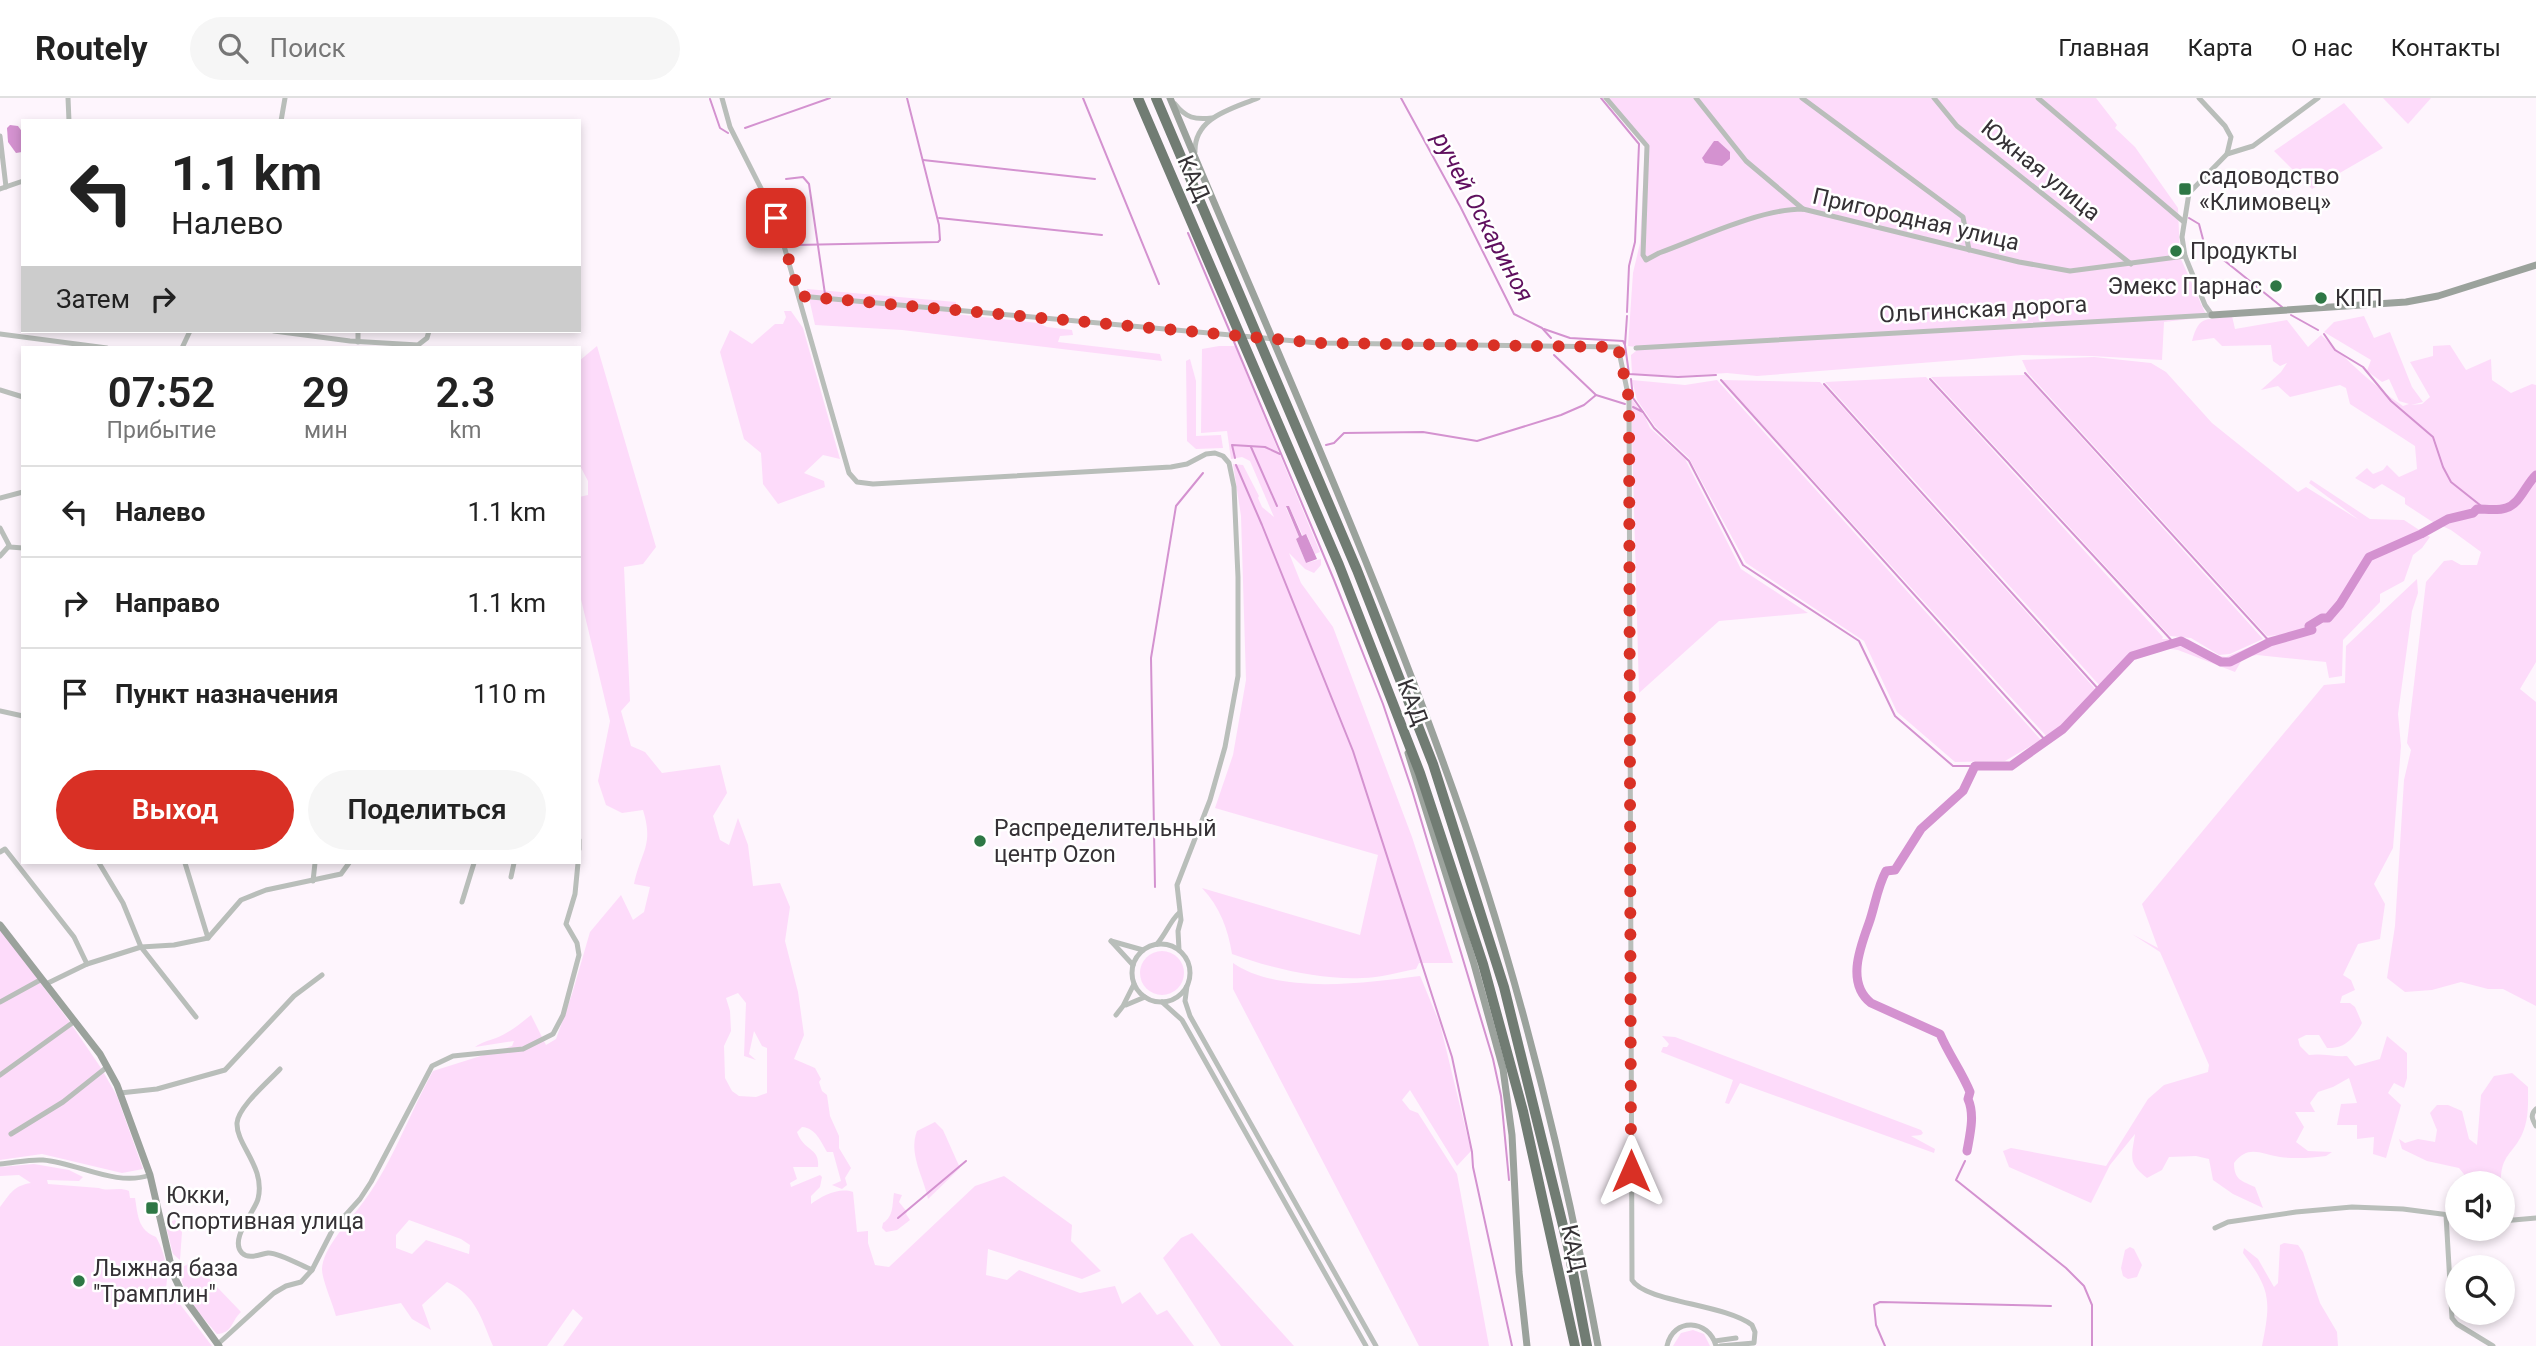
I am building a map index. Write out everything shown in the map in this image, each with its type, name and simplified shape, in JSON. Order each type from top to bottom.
[{"type":"highway","name":"КАД","points":[[1138,98],[1339,565],[1420,773],[1483,964],[1523,1111],[1575,1346]]},
{"type":"highway","name":"КАД","points":[[1156,98],[1357,570],[1433,764],[1502,978],[1568,1246],[1587,1346]]},
{"type":"street","points":[[68,98],[69,119]]},
{"type":"street","points":[[281,119],[285,98]]},
{"type":"street","points":[[722,98],[730,127],[776,218],[849,473],[857,482],[873,484],[1171,467],[1215,453],[1223,456],[1229,463],[1234,487],[1238,577],[1238,676],[1225,747],[1210,800],[1177,886],[1179,950]]},
{"type":"street","points":[[1170,98],[1183,114],[1191,118],[1212,118]]},
{"type":"street","points":[[1170,98],[1284,362],[1444,762],[1510,969],[1555,1144],[1599,1343]]},
{"type":"street","points":[[1196,162],[1197,134],[1212,118],[1258,98]]},
{"type":"street","name":"Пригородная улица","points":[[1606,98],[1647,146],[1643,255],[1646,260],[1760,216],[1788,209],[1802,209],[2019,262],[2070,271],[2185,257]]},
{"type":"street","points":[[1696,98],[1746,161],[1802,209]]},
{"type":"street","points":[[1802,98],[1963,217],[1969,250]]},
{"type":"street","points":[[1935,99],[1944,98]]},
{"type":"street","points":[[2038,98],[2184,222]]},
{"type":"street","points":[[2199,98],[2225,126],[2231,137],[2227,154]]},
{"type":"street","points":[[2212,315],[2205,305],[2185,257],[2182,237],[2191,190],[2227,154],[2253,146],[2318,98]]},
{"type":"street","name":"Южная улица","points":[[1935,99],[1957,126],[2132,264]]},
{"type":"street","points":[[0,136],[3,188],[21,181]]},
{"type":"street","name":"Ольгинская дорога","points":[[1636,348],[2406,302],[2438,296],[2536,265]]},
{"type":"street","points":[[800,296],[1212,335],[1368,345],[1618,347],[1629,399],[1632,1280],[1637,1287],[1654,1295],[1703,1305],[1752,1325],[1755,1332],[1754,1343],[1717,1344]]},
{"type":"street","points":[[289,333],[358,342],[418,345],[427,338],[428,333]]},
{"type":"street","points":[[358,333],[358,342]]},
{"type":"street","points":[[0,334],[92,346]]},
{"type":"street","points":[[0,390],[21,396]]},
{"type":"street","points":[[0,498],[21,493]]},
{"type":"street","points":[[0,528],[9,546]]},
{"type":"street","points":[[9,546],[21,548]]},
{"type":"street","points":[[0,556],[9,546]]},
{"type":"street","points":[[1393,702],[1474,964],[1503,1069],[1511,1125],[1519,1272],[1527,1346]]},
{"type":"street","points":[[0,711],[21,716]]},
{"type":"street","points":[[0,852],[5,849],[74,937],[87,964]]},
{"type":"street","points":[[100,864],[123,903],[141,947],[196,1017]]},
{"type":"street","points":[[185,864],[208,938]]},
{"type":"street","points":[[313,881],[315,864]]},
{"type":"street","points":[[0,1003],[44,981],[141,947],[174,945],[208,938],[241,900],[266,890],[341,874],[348,864]]},
{"type":"street","points":[[462,902],[474,864]]},
{"type":"street","points":[[512,877],[514,864]]},
{"type":"street","points":[[0,925],[75,1021],[107,1067],[120,1093],[150,1175],[176,1282],[218,1345],[274,1293],[301,1282],[312,1270],[333,1229],[360,1199],[371,1182],[429,1071],[440,1060],[467,1054],[518,1051],[542,1042],[553,1034],[563,1015],[579,955],[579,949],[566,924],[575,894],[578,864]]},
{"type":"street","points":[[1116,1015],[1134,984],[1133,965],[1143,950],[1157,944],[1166,935],[1179,913]]},
{"type":"street","points":[[1133,965],[1111,941],[1143,950]]},
{"type":"street","points":[[1157,944],[1179,950],[1189,963],[1185,1001],[1190,1016],[1376,1346]]},
{"type":"street","points":[[120,1093],[157,1089],[225,1070],[294,996],[322,975]]},
{"type":"street","points":[[1134,984],[1145,997]]},
{"type":"street","points":[[1162,1002],[1177,998],[1187,986]]},
{"type":"street","points":[[1123,1006],[1145,997],[1162,1002],[1182,1020],[1366,1346]]},
{"type":"street","points":[[0,1075],[75,1021]]},
{"type":"street","points":[[11,1134],[63,1102],[107,1067]]},
{"type":"street","points":[[279,1069],[242,1109],[237,1123],[242,1141],[255,1165],[258,1185],[258,1199],[239,1237],[239,1246],[247,1256],[271,1252],[312,1270]]},
{"type":"street","points":[[2536,1109],[2532,1113],[2536,1126]]},
{"type":"street","points":[[0,1164],[44,1160],[103,1174],[135,1178],[150,1175]]},
{"type":"street","points":[[2215,1228],[2228,1222],[2352,1207],[2403,1209],[2445,1215]]},
{"type":"street","points":[[2515,1220],[2536,1218]]},
{"type":"street","points":[[2448,1241],[2452,1318],[2457,1324],[2493,1346]]},
{"type":"street","points":[[1666,1344],[1676,1329],[1696,1324],[1708,1330],[1717,1344]]},
{"type":"street","points":[[1717,1344],[1736,1338]]},
{"type":"shaded area","points":[[1603,98],[2096,98],[2117,125],[2115,128],[2135,147],[2178,208],[2180,257],[2207,317],[2164,322],[2162,360],[2023,355],[1757,376],[1727,373],[1680,376],[1632,374],[1631,355],[1636,351],[1636,347],[1628,346],[1633,273],[1640,243],[1645,146]]},
{"type":"shaded area","points":[[2383,98],[2431,98],[2408,124]]},
{"type":"shaded area","points":[[2344,103],[2383,148],[2312,189],[2274,151]]},
{"type":"shaded area","points":[[10,125],[18,126],[21,130],[21,152],[16,153],[8,142],[7,128]]},
{"type":"shaded area","points":[[1714,141],[1718,141],[1730,152],[1730,159],[1722,166],[1705,163],[1702,158]]},
{"type":"shaded area","points":[[807,289],[956,302],[955,314],[1038,323],[1047,327],[1072,330],[1073,335],[1060,336],[1058,342],[1160,354],[1162,361],[902,330],[815,325]]},
{"type":"shaded area","points":[[784,311],[791,311],[803,328],[840,459],[823,455],[804,473],[824,481],[825,487],[778,504],[763,484],[761,453],[744,439],[720,352],[730,330],[752,344],[775,324],[783,324],[786,317]]},
{"type":"shaded area","points":[[2232,316],[2235,329],[2287,320],[2308,347],[2321,335],[2403,406],[2409,404],[2399,401],[2389,379],[2382,382],[2367,371],[2371,360],[2324,332],[2334,322],[2364,316],[2374,338],[2390,332],[2412,387],[2423,402],[2411,405],[2422,404],[2430,397],[2410,362],[2433,356],[2433,346],[2450,345],[2466,370],[2491,359],[2492,380],[2511,393],[2532,384],[2536,385],[2536,662],[2520,689],[2536,702],[2536,1006],[2503,989],[2488,989],[2461,982],[2432,990],[2405,992],[2387,978],[2395,926],[2404,780],[2411,750],[2407,743],[2426,582],[2444,561],[2477,565],[2481,552],[2451,530],[2405,504],[2405,498],[2382,484],[2374,489],[2355,478],[2367,468],[2373,474],[2387,465],[2399,477],[2417,469],[2415,446],[2350,404],[2346,388],[2340,385],[2290,397],[2278,386],[2261,390],[2287,363],[2280,366],[2273,361],[2271,345],[2222,346],[2214,338],[2192,341],[2202,322]]},
{"type":"shaded area","points":[[597,346],[656,547],[643,564],[624,567],[630,701],[621,711],[631,746],[645,752],[662,773],[720,765],[727,793],[713,816],[720,840],[729,845],[738,818],[748,845],[753,886],[780,883],[790,907],[785,941],[798,992],[804,1035],[794,1059],[815,1068],[821,1079],[819,1082],[822,1091],[827,1095],[830,1116],[839,1136],[839,1148],[851,1168],[845,1178],[847,1185],[842,1189],[832,1185],[841,1181],[833,1152],[827,1152],[814,1133],[802,1127],[797,1132],[817,1156],[818,1167],[793,1167],[797,1179],[790,1183],[791,1187],[820,1175],[820,1187],[811,1196],[811,1204],[836,1191],[853,1192],[857,1232],[868,1231],[868,1243],[875,1265],[889,1267],[975,1186],[1004,1176],[1072,1225],[1071,1241],[1101,1271],[1082,1279],[988,1249],[986,1275],[1007,1280],[1019,1270],[1080,1293],[1115,1286],[1122,1304],[1140,1292],[1157,1315],[1167,1310],[1194,1346],[563,1346],[583,1318],[573,1309],[547,1346],[493,1346],[471,1301],[457,1287],[447,1282],[422,1305],[431,1330],[412,1319],[401,1303],[336,1316],[322,1274],[326,1253],[370,1193],[390,1159],[433,1071],[512,1046],[514,1041],[475,1047],[505,1034],[531,1015],[546,1045],[556,1039],[590,932],[621,895],[633,920],[644,912],[650,887],[634,884],[647,841],[643,810],[622,813],[606,805],[598,781],[610,721],[581,599],[581,497],[588,495],[588,481],[581,468],[581,359]],"holes":[[[738,993],[746,1003],[744,1056],[756,1060],[749,1054],[754,1031],[762,1046],[767,1048],[767,1093],[756,1097],[739,1096],[732,1091],[725,1078],[724,1046],[731,1031],[726,998]],[[409,1220],[461,1239],[470,1245],[469,1254],[426,1240],[412,1254],[396,1248],[396,1235]]]},
{"type":"shaded area","points":[[1235,346],[1320,552],[1315,554],[1289,506],[1286,508],[1299,537],[1296,539],[1306,563],[1321,559],[1321,565],[1314,573],[1305,569],[1289,553],[1301,583],[1333,627],[1412,837],[1453,963],[1419,963],[1416,969],[1369,978],[1313,975],[1263,964],[1232,954],[1222,919],[1202,888],[1360,935],[1378,855],[1215,808],[1233,755],[1246,680],[1241,516],[1233,464],[1243,465],[1262,507],[1274,517],[1250,461],[1242,457],[1231,459],[1227,431],[1201,433],[1202,349]]},
{"type":"shaded area","points":[[2094,357],[2151,363],[2166,372],[2212,423],[2298,492],[2306,487],[2359,520],[2309,483],[2311,480],[2370,519],[2404,520],[2430,537],[2413,555],[2404,581],[2380,594],[2380,602],[2343,640],[2342,676],[2329,678],[2326,662],[2257,655],[2243,658],[2235,672],[2178,650],[2164,648],[2133,658],[2087,709],[2035,749],[2048,738],[1722,380],[1820,382],[2097,691],[2117,664],[2100,686],[1825,382],[1926,377],[2162,639],[2188,639],[2215,655],[2226,657],[2267,637],[2282,635],[2267,636],[2028,373],[2022,360]]},
{"type":"shaded area","points":[[1190,359],[1196,381],[1196,436],[1221,435],[1223,448],[1196,449],[1187,441],[1186,361]]},
{"type":"shaded area","points":[[2025,375],[2263,639],[2230,654],[2219,655],[2191,638],[2170,636],[1931,377]]},
{"type":"shaded area","points":[[1632,380],[1685,385],[1717,380],[2041,740],[2005,761],[1955,762],[1897,712],[1864,641],[1746,563],[1689,458],[1655,426],[1637,400]]},
{"type":"shaded area","points":[[1631,398],[1650,428],[1685,459],[1741,569],[1808,613],[1719,621],[1639,693]]},
{"type":"shaded area","points":[[1286,506],[1289,506],[1302,536],[1306,534],[1317,559],[1306,563]]},
{"type":"shaded area","points":[[2417,579],[2418,593],[2412,611],[2398,714],[2401,746],[2393,848],[2374,884],[2385,904],[2380,939],[2358,944],[2343,975],[2351,980],[2355,990],[2342,996],[2340,1003],[2350,1003],[2355,1007],[2362,1023],[2352,1038],[2339,1047],[2327,1048],[2319,1035],[2306,1035],[2298,1039],[2300,1046],[2309,1055],[2347,1056],[2355,1066],[2380,1059],[2387,1036],[2407,1053],[2407,1078],[2404,1088],[2394,1083],[2388,1093],[2401,1105],[2386,1158],[2373,1154],[2374,1137],[2357,1139],[2357,1125],[2337,1125],[2341,1104],[2357,1103],[2349,1078],[2318,1092],[2310,1103],[2315,1112],[2295,1112],[2304,1127],[2296,1142],[2308,1151],[2332,1152],[2326,1156],[2297,1158],[2250,1152],[2239,1157],[2234,1163],[2237,1176],[2255,1187],[2263,1208],[2233,1194],[2213,1180],[2209,1159],[2196,1156],[2169,1157],[2162,1170],[2147,1178],[2136,1168],[2132,1159],[2135,1134],[2110,1165],[2091,1203],[2009,1167],[2003,1151],[2011,1148],[2106,1166],[2148,1099],[2164,1085],[2208,1072],[2209,1065],[2160,952],[2132,934],[2158,948],[2142,904],[2324,685],[2345,683],[2346,646]]},
{"type":"shaded area","points":[[0,929],[101,1068],[117,1096],[143,1169],[122,1173],[42,1154],[0,1160]]},
{"type":"shaded area","points":[[1162,951],[1178,957],[1184,973],[1178,989],[1162,995],[1146,989],[1140,973],[1146,957]]},
{"type":"shaded area","points":[[1233,963],[1274,980],[1298,983],[1349,983],[1420,976],[1440,1024],[1471,1151],[1457,1166],[1410,1090],[1402,1100],[1410,1110],[1418,1113],[1457,1174],[1489,1346],[1419,1346],[1233,989]]},
{"type":"shaded area","points":[[1662,1036],[1675,1037],[1921,1130],[1921,1135],[1911,1136],[1935,1149],[1934,1153],[1740,1083],[1729,1104],[1725,1103],[1733,1080],[1661,1052],[1663,1047],[1669,1044]]},
{"type":"shaded area","points":[[2512,1073],[2528,1087],[2523,1132],[2505,1160],[2502,1171],[2461,1171],[2459,1168],[2427,1161],[2402,1149],[2399,1139],[2405,1143],[2418,1139],[2435,1142],[2437,1130],[2430,1113],[2437,1105],[2448,1105],[2462,1111],[2469,1139],[2477,1145],[2481,1095],[2494,1076]]},
{"type":"shaded area","points":[[935,1122],[943,1130],[960,1168],[928,1199],[914,1148],[917,1131]]},
{"type":"shaded area","name":"Лыжная база \"Трамплин\"","points":[[34,1164],[69,1170],[83,1177],[79,1181],[47,1180],[48,1184],[129,1191],[130,1198],[135,1198],[142,1226],[156,1237],[162,1250],[167,1271],[165,1292],[176,1299],[212,1346],[0,1346],[0,1207],[16,1188],[31,1183],[19,1175],[0,1176],[0,1167]]},
{"type":"shaded area","points":[[894,1193],[902,1195],[899,1202],[910,1220],[897,1230],[886,1232],[882,1228],[883,1223],[891,1214]]},
{"type":"shaded area","points":[[175,1220],[182,1232],[180,1260],[173,1254],[167,1230],[170,1222]]},
{"type":"shaded area","points":[[1192,1233],[1294,1346],[1221,1346],[1163,1258],[1181,1238]]},
{"type":"shaded area","points":[[2280,1245],[2298,1245],[2303,1252],[2320,1303],[2337,1332],[2338,1346],[2262,1346],[2267,1318],[2266,1296],[2259,1277],[2243,1253],[2244,1248],[2258,1259],[2274,1287],[2278,1283]]},
{"type":"shaded area","points":[[2130,1247],[2134,1249],[2142,1265],[2137,1277],[2128,1279],[2123,1276],[2121,1268],[2125,1250]]},
{"type":"shaded area","points":[[193,1262],[241,1312],[229,1329],[222,1333],[217,1334],[205,1320],[183,1285],[182,1267]]},
{"type":"shaded area","points":[[1693,1330],[1704,1334],[1710,1346],[1673,1346],[1681,1333]]},
{"type":"waterway","points":[[745,128],[830,98]]},
{"type":"waterway","points":[[796,245],[940,240],[939,225],[907,98]]},
{"type":"waterway","points":[[1083,98],[1159,284]]},
{"type":"waterway","name":"ручей Оскариноя","points":[[1401,98],[1460,206],[1514,314],[1542,328],[1551,338]]},
{"type":"waterway","points":[[1601,98],[1639,144],[1635,242],[1629,266],[1627,312]]},
{"type":"waterway","points":[[710,99],[720,128],[728,133]]},
{"type":"waterway","points":[[923,160],[1095,179]]},
{"type":"waterway","points":[[786,179],[803,177],[809,184],[825,294]]},
{"type":"waterway","points":[[939,218],[1102,235]]},
{"type":"waterway","points":[[2189,218],[2199,224],[2204,243],[2211,249]]},
{"type":"waterway","points":[[1188,233],[1230,332]]},
{"type":"waterway","points":[[2215,253],[2282,307]]},
{"type":"waterway","points":[[2291,315],[2318,330]]},
{"type":"waterway","points":[[1544,329],[1570,338],[1623,341],[1625,345],[1627,316]]},
{"type":"waterway","points":[[2324,334],[2335,350],[2363,367],[2391,401],[2433,437],[2451,482],[2485,509]]},
{"type":"waterway","points":[[1232,337],[1334,580],[1383,704],[1412,790],[1493,1059],[1501,1096],[1509,1180]]},
{"type":"waterway","points":[[1625,345],[1629,374],[1678,377],[1716,375]]},
{"type":"waterway","name":"ручей Оскариноя","points":[[1554,355],[1596,395],[1625,404]]},
{"type":"waterway","points":[[2025,373],[2270,642]]},
{"type":"waterway","name":"ручей Оскариноя","points":[[1631,379],[1633,398],[1643,412],[1633,407]]},
{"type":"waterway","points":[[1930,379],[2174,643]]},
{"type":"waterway","points":[[1721,380],[2046,741]]},
{"type":"waterway","points":[[1824,384],[2100,691]]},
{"type":"waterway","points":[[1326,445],[1334,443],[1344,433],[1423,432],[1477,441],[1561,415],[1584,405],[1596,395]]},
{"type":"waterway","name":"ручей Оскариноя","points":[[1643,412],[1654,428],[1689,461],[1743,565],[1859,641],[1895,716],[1953,766],[1975,766]]},
{"type":"waterway","points":[[1235,458],[1232,445],[1265,447],[1280,454]]},
{"type":"waterway","points":[[1251,447],[1277,506]]},
{"type":"waterway","points":[[1236,465],[1353,751],[1452,1057],[1512,1346]]},
{"type":"waterway","points":[[1155,887],[1151,658],[1176,506],[1203,473]]},
{"type":"waterway","points":[[1967,1151],[1971,1125],[1968,1099],[1970,1092],[1940,1034],[1871,1003],[1863,995],[1857,975],[1859,954],[1883,877],[1886,871],[1895,870],[1921,829],[1963,791],[1975,766],[2011,766],[2063,729],[2132,656],[2181,641],[2221,662],[2230,662],[2270,642],[2312,630],[2309,626],[2322,618],[2328,618],[2340,604],[2369,557],[2448,519],[2473,513],[2477,509],[2511,506],[2536,475]]},
{"type":"waterway","points":[[898,1218],[966,1161]]},
{"type":"waterway","points":[[1965,1161],[1956,1180],[2066,1268],[2084,1286],[2092,1305],[2092,1346]]},
{"type":"waterway","points":[[1885,1346],[1876,1325],[1874,1305],[1880,1302],[2051,1306]]},
{"type":"place","name":"садоводство «Климовец»","points":[[2185,189]]},
{"type":"place","name":"Продукты","points":[[2176,251]]},
{"type":"place","name":"Эмекс Парнас","points":[[2276,286]]},
{"type":"place","name":"КПП","points":[[2321,298]]},
{"type":"place","name":"Распределительный центр Ozon","points":[[980,841]]},
{"type":"place","name":"Юкки, Спортивная улица","points":[[152,1208]]},
{"type":"place","name":"Лыжная база \"Трамплин\"","points":[[79,1281]]},
{"type":"route","points":[[776,218],[800,296],[818,299],[1318,343],[1447,347],[1618,347],[1629,399],[1631,1171]]}]
